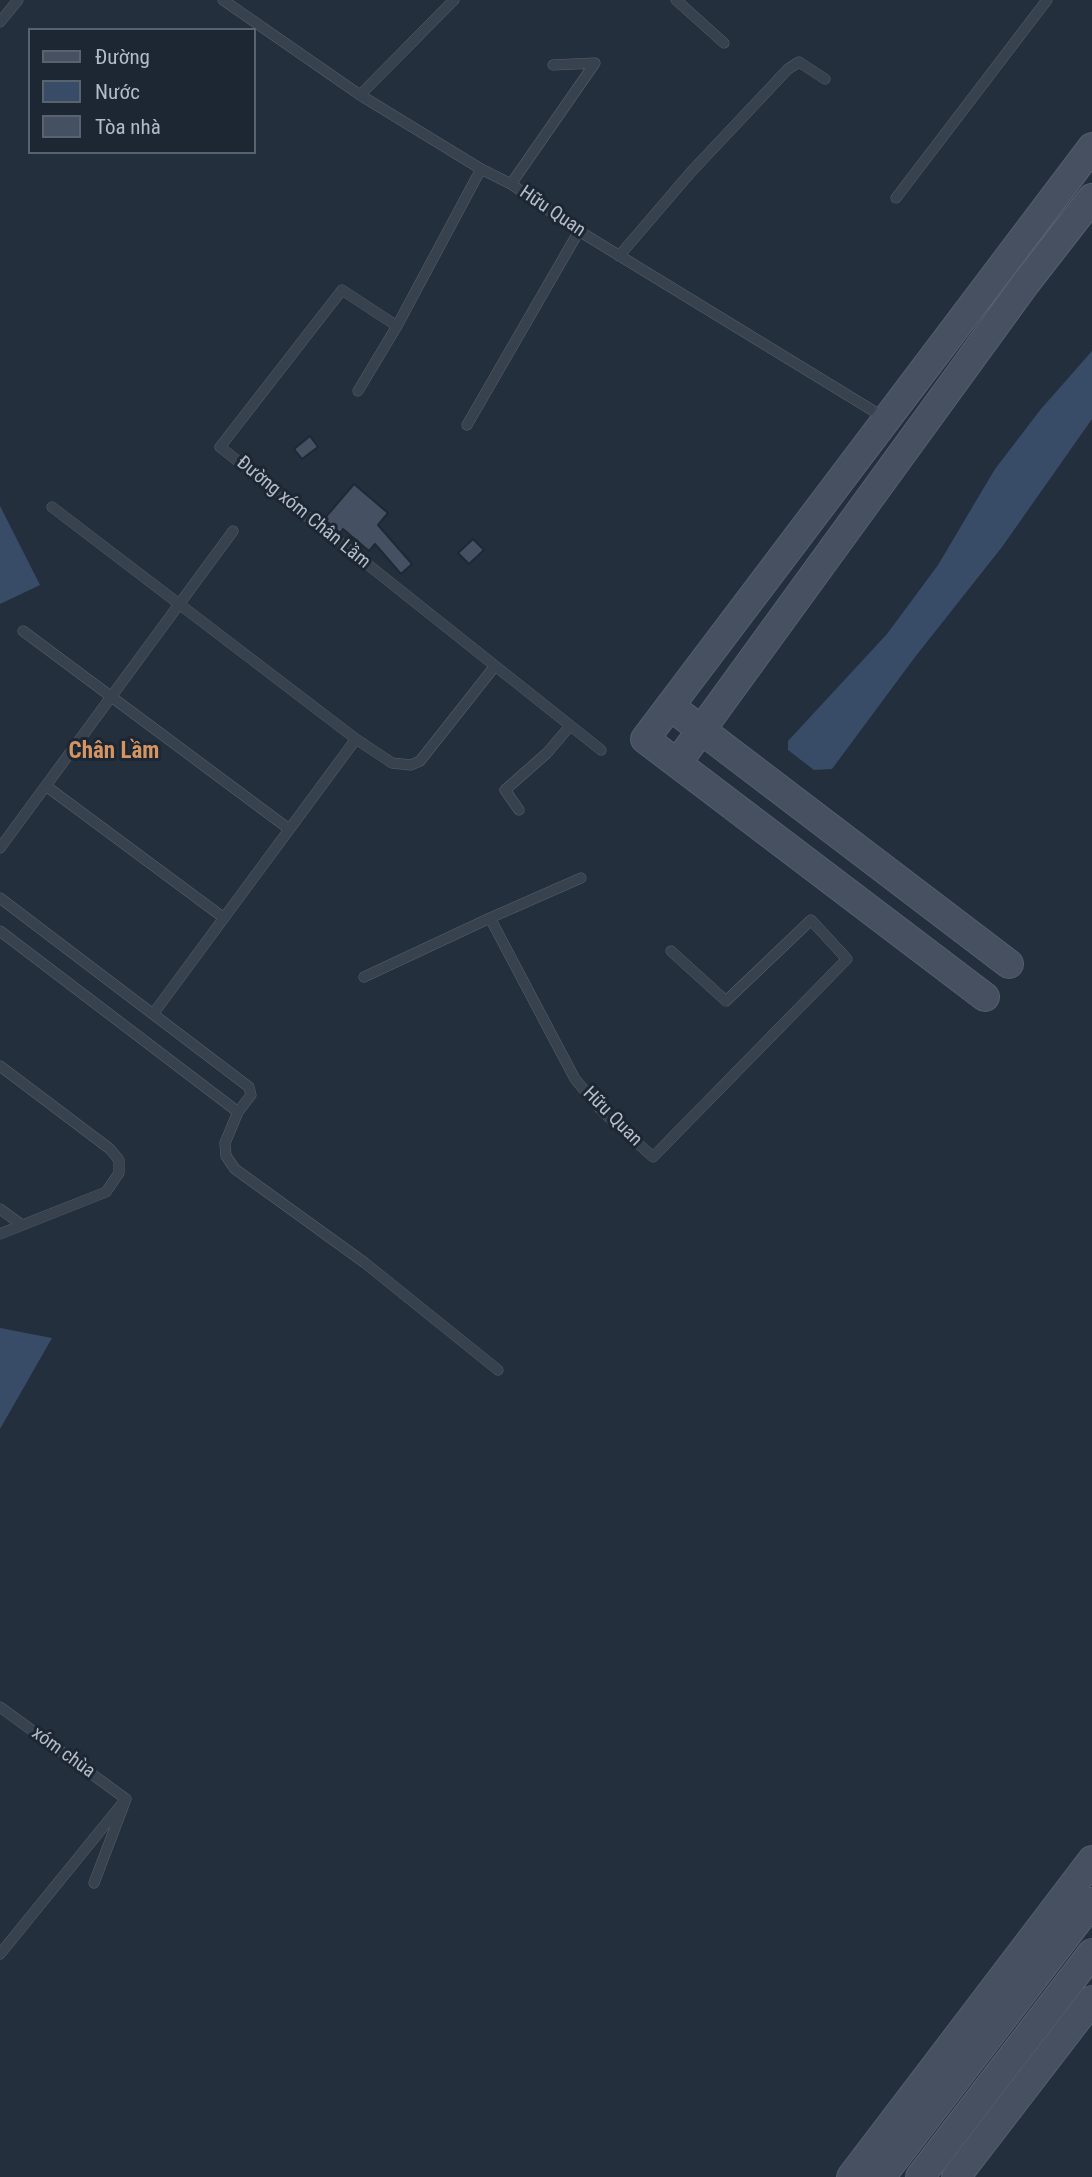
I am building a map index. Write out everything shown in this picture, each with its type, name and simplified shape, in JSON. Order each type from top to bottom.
[{"type":"street","points":[[985,997],[645,739],[1092,147]]},
{"type":"street","points":[[678,762],[1018,294],[1092,198]]},
{"type":"street","points":[[670,706],[1009,964]]},
{"type":"street","points":[[851,2177],[1092,1860]]},
{"type":"street","points":[[881,2177],[1092,1902]]},
{"type":"street","points":[[920,2177],[1092,1953]]},
{"type":"street","points":[[956,2177],[1092,2000]]},
{"type":"lane","points":[[0,22],[18,0]]},
{"type":"lane","name":"Hữu Quan","points":[[223,0],[269,35],[360,95],[481,169],[511,184],[579,232],[886,418]]},
{"type":"lane","points":[[360,95],[454,0]]},
{"type":"lane","points":[[676,0],[724,43]]},
{"type":"lane","points":[[896,198],[1047,0]]},
{"type":"lane","points":[[619,256],[691,172],[788,69],[799,62],[825,79]]},
{"type":"lane","points":[[511,184],[594,63],[553,65]]},
{"type":"lane","points":[[358,391],[397,326],[481,169]]},
{"type":"lane","points":[[467,425],[579,232]]},
{"type":"lane","name":"Đường xóm Chân Lầm","points":[[397,326],[342,290],[220,447],[601,750]]},
{"type":"lane","points":[[52,507],[356,739],[392,763],[411,765],[420,761],[495,666]]},
{"type":"lane","points":[[0,848],[233,531]]},
{"type":"lane","points":[[23,631],[289,829]]},
{"type":"lane","points":[[519,810],[505,790],[547,752],[570,726]]},
{"type":"lane","points":[[153,1014],[356,739]]},
{"type":"lane","points":[[46,786],[224,918]]},
{"type":"lane","points":[[364,977],[581,878]]},
{"type":"lane","points":[[0,898],[249,1087],[251,1094],[239,1112],[225,1143],[226,1156],[235,1168],[365,1263],[498,1370]]},
{"type":"lane","name":"Hữu Quan","points":[[490,918],[575,1079],[602,1111],[653,1157],[847,959],[811,920],[726,1001],[671,951]]},
{"type":"lane","points":[[0,931],[239,1112]]},
{"type":"lane","points":[[0,1066],[110,1149],[119,1160],[119,1172],[106,1192],[0,1234]]},
{"type":"lane","points":[[0,1209],[22,1225]]},
{"type":"lane","name":"xóm chùa","points":[[0,1707],[126,1799]]},
{"type":"lane","points":[[94,1883],[126,1799]]},
{"type":"lane","points":[[0,1954],[126,1799]]},
{"type":"water","points":[[1092,351],[1092,419],[1002,547],[915,657],[832,769],[814,770],[788,750],[788,741],[887,634],[938,565],[995,469],[1041,409]]},
{"type":"water","points":[[0,506],[40,585],[0,604]]},
{"type":"water","points":[[0,1328],[52,1338],[0,1429]]},
{"type":"building","points":[[310,436],[318,447],[302,459],[294,449]]},
{"type":"building","points":[[354,484],[388,513],[378,525],[412,564],[401,574],[375,544],[369,551],[343,529],[340,533],[324,519]]},
{"type":"building","points":[[473,539],[484,550],[469,564],[458,553]]},
{"type":"district","name":"Chân Lầm","points":[[114,752]]}]
